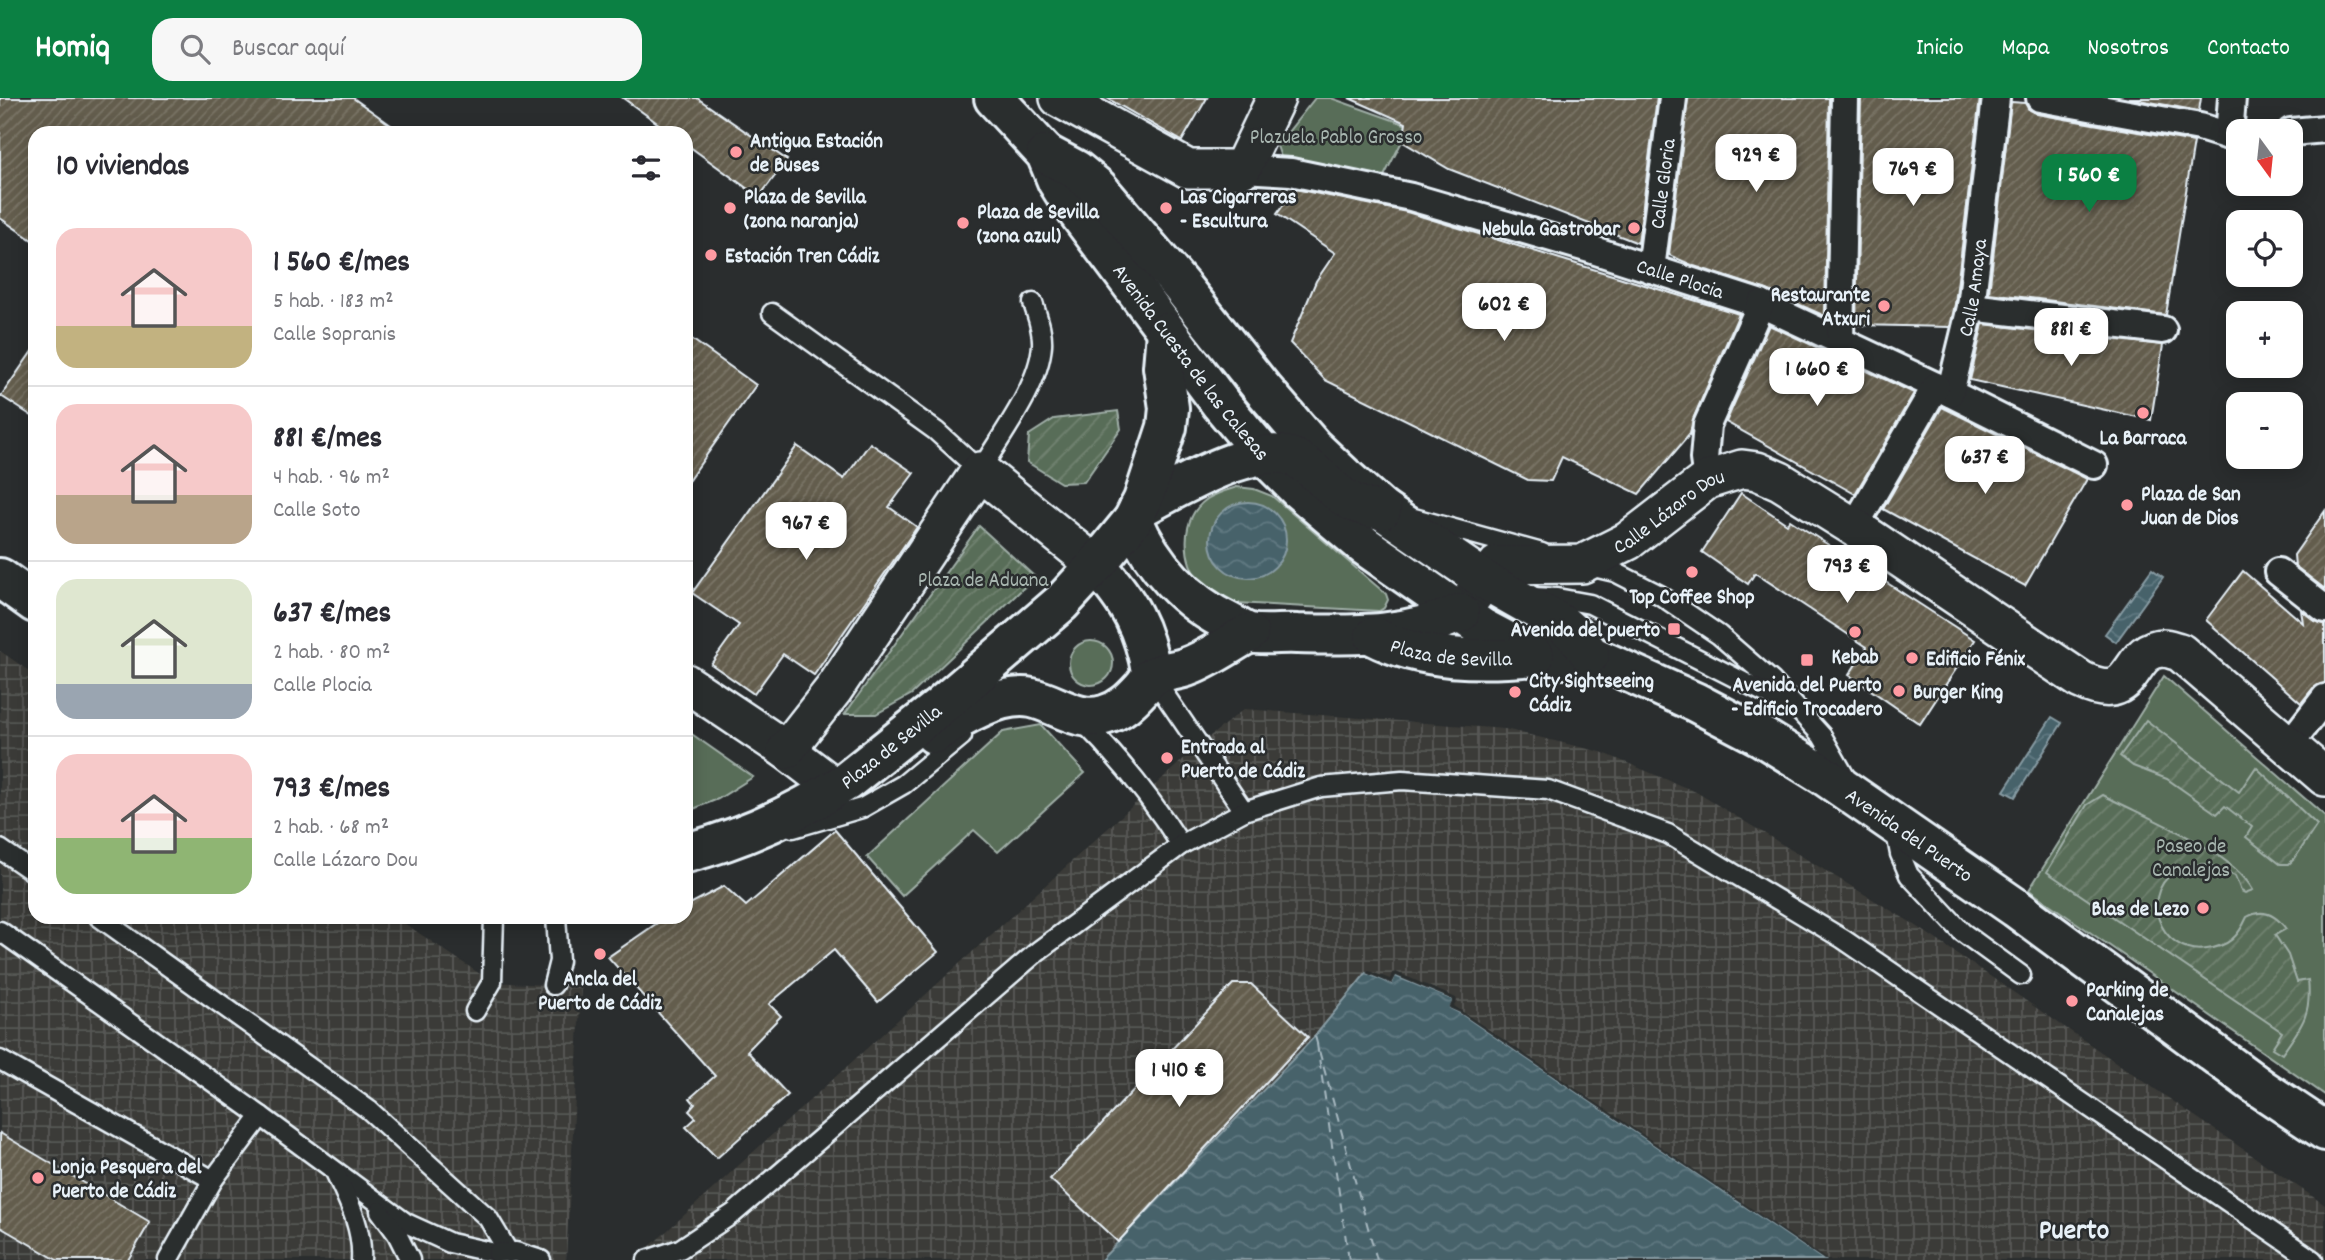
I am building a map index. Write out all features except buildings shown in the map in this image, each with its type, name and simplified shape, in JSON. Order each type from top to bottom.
[{"type":"street","name":"Avenida Cuesta de las Calesas","points":[[994,98],[1046,154],[1076,170],[1098,188],[1312,446],[1382,510],[1500,589],[1562,624],[1579,639],[1590,655]]},
{"type":"street","points":[[1059,98],[1188,169],[1242,169],[1276,98]]},
{"type":"street","name":"Calle Gloria","points":[[1651,269],[1673,98]]},
{"type":"street","points":[[1840,341],[1845,98]]},
{"type":"street","name":"Calle Amaya","points":[[1854,527],[1943,389],[1971,307],[1996,98]]},
{"type":"street","points":[[2040,98],[2226,134]]},
{"type":"street","points":[[2232,98],[2233,119]]},
{"type":"street","points":[[2303,131],[2325,129]]},
{"type":"street","name":"Avenida Cuesta de las Calesas","points":[[1046,154],[1057,181],[1070,202],[1221,404],[1264,455],[1284,453],[1300,460],[1353,504],[1382,510]]},
{"type":"street","name":"Calle Plocia","points":[[1242,169],[1291,172],[1411,197],[1761,304],[1943,389],[2094,466]]},
{"type":"street","points":[[1707,480],[1704,459],[1707,425],[1761,304]]},
{"type":"street","points":[[1971,307],[2163,330]]},
{"type":"street","name":"Plaza de Sevilla","points":[[841,785],[951,697],[1043,618],[1096,565],[1136,514],[1167,427],[1169,408],[1163,367],[1166,332]]},
{"type":"street","name":"Plaza de Sevilla","points":[[1136,514],[1218,468],[1264,455],[1298,489],[1365,547],[1460,613]]},
{"type":"street","name":"Calle Lázaro Dou","points":[[1500,589],[1497,565],[1582,564],[1628,541],[1707,480],[1742,469],[1757,471],[1780,481],[1854,527],[2098,689],[2110,689],[2122,684],[2147,653],[2163,648],[2180,652],[2325,777]]},
{"type":"street","points":[[786,750],[834,689],[980,471],[1096,565],[1121,593],[1143,635],[1152,676],[1181,670],[1200,662],[1249,633]]},
{"type":"street","name":"Plaza de Sevilla","points":[[1136,514],[1140,537],[1177,586],[1209,613],[1249,633],[1372,635],[1407,630],[1460,613]]},
{"type":"street","points":[[2278,572],[2325,609]]},
{"type":"street","points":[[0,578],[28,598]]},
{"type":"street","points":[[1460,613],[1500,589]]},
{"type":"street","name":"Avenida del Puerto","points":[[1460,613],[1535,656],[1565,659],[1590,655],[1695,702],[1762,737],[2016,908],[2262,1089],[2325,1131]]},
{"type":"street","name":"Plaza de Sevilla","points":[[1043,618],[1032,652],[1032,664],[1037,686],[1063,710]]},
{"type":"street","name":"Plaza de Sevilla","points":[[1372,635],[1395,648],[1420,654],[1500,659],[1535,656]]},
{"type":"street","name":"Plaza de Sevilla","points":[[841,785],[883,770],[954,721],[976,710],[1012,699],[1034,699],[1093,717],[1117,710],[1130,701],[1152,676]]},
{"type":"street","points":[[693,688],[841,785],[763,827],[693,851]]},
{"type":"street","points":[[2288,746],[2325,698]]},
{"type":"lane","points":[[772,313],[936,431],[980,471],[1025,395],[1040,361],[1040,323],[1033,303]]},
{"type":"lane","points":[[1382,510],[1615,572],[1670,601],[1719,635],[1772,681],[1822,736],[1859,801]]},
{"type":"lane","points":[[1500,589],[1590,604],[1797,708]]},
{"type":"lane","points":[[1152,676],[1244,811]]},
{"type":"lane","points":[[737,837],[795,828],[862,808],[904,784],[1012,699]]},
{"type":"lane","points":[[1063,710],[1108,747],[1160,812],[1181,845]]},
{"type":"lane","points":[[647,1260],[675,1254],[734,1213],[1038,951],[1181,845],[1244,811],[1321,787],[1402,780],[1548,790],[1668,834],[1843,939],[2313,1260]]},
{"type":"lane","points":[[1894,825],[1900,854],[1909,875],[1962,932],[2021,975]]},
{"type":"lane","points":[[0,849],[28,868]]},
{"type":"lane","points":[[109,924],[369,1110],[488,1218],[502,1253]]},
{"type":"lane","points":[[475,1012],[492,982],[494,924]]},
{"type":"lane","points":[[553,985],[559,961],[556,924]]},
{"type":"lane","points":[[0,931],[261,1116],[406,1223],[450,1243],[502,1253]]},
{"type":"lane","points":[[0,1060],[213,1180]]},
{"type":"lane","points":[[168,1260],[213,1180],[261,1116]]},
{"type":"lane","points":[[333,1169],[354,1213],[362,1260]]},
{"type":"lane","points":[[370,1197],[397,1234],[410,1260]]},
{"type":"lane","points":[[472,1260],[516,1252],[541,1260]]},
{"type":"shaded area","points":[[0,651],[28,670],[28,924],[405,924],[492,982],[581,987],[566,1260],[0,1260]]},
{"type":"shaded area","points":[[1244,709],[1505,729],[1601,752],[1696,792],[1915,925],[2325,1205],[2325,1260],[1824,1260],[1449,1008],[1453,1001],[1367,974],[1315,1036],[1101,1260],[635,1260],[1199,745]]},
{"type":"green space","name":"Plazuela Pablo Grosso","points":[[1315,98],[1331,98],[1410,126],[1382,180],[1282,160],[1277,146]]},
{"type":"green space","points":[[1118,411],[1121,429],[1084,482],[1061,483],[1027,462],[1029,435],[1054,419]]},
{"type":"green space","points":[[1237,487],[1254,489],[1272,496],[1386,594],[1388,600],[1384,608],[1379,611],[1237,603],[1208,591],[1200,583],[1190,562],[1187,551],[1188,528],[1198,507],[1207,499]]},
{"type":"green space","name":"Plaza de Aduana","points":[[979,526],[1035,577],[912,694],[876,714],[845,714]]},
{"type":"green space","points":[[1091,641],[1107,647],[1113,663],[1107,679],[1091,685],[1075,679],[1069,663],[1075,647]]},
{"type":"green space","name":"Paseo de Canalejas","points":[[2164,676],[2325,816],[2325,1095],[2029,890]]},
{"type":"green space","points":[[2146,720],[2239,792],[2256,767],[2317,825],[2295,858],[2289,864],[2280,864],[2246,837],[2252,827],[2225,806],[2217,814],[2167,779],[2133,766],[2120,756]]},
{"type":"green space","points":[[1041,725],[1085,773],[998,852],[974,830],[902,896],[867,857],[1003,732]]},
{"type":"green space","points":[[693,735],[753,777],[718,799],[693,809]]},
{"type":"green space","points":[[2103,795],[2207,848],[2242,875],[2253,890],[2245,893],[2241,891],[2235,876],[2204,864],[2183,868],[2168,877],[2159,890],[2156,904],[2165,932],[2176,942],[2190,949],[2221,946],[2236,935],[2247,917],[2258,913],[2269,914],[2286,929],[2275,935],[2288,955],[2297,982],[2308,980],[2309,992],[2304,1020],[2282,1054],[2272,1048],[2282,1032],[2047,872],[2087,805]]},
{"type":"water","points":[[1248,502],[1262,505],[1275,513],[1283,526],[1286,540],[1283,554],[1275,567],[1262,575],[1248,578],[1234,575],[1221,567],[1213,554],[1210,540],[1213,526],[1221,513],[1234,505]]},
{"type":"water","points":[[2152,569],[2163,577],[2116,642],[2105,634]]},
{"type":"water","points":[[2052,717],[2062,723],[2015,797],[2004,791]]},
{"type":"water","points":[[1366,973],[1392,984],[1395,976],[1454,1000],[1450,1008],[1824,1260],[1101,1260],[1315,1036]]},
{"type":"pier","points":[[1369,971],[1390,979],[1392,973],[1396,972],[1456,998],[1454,1006],[1827,1260],[1449,1008],[1453,1000],[1396,976],[1392,984],[1366,973]]},
{"type":"ferry route","points":[[1315,1036],[1377,1260]]},
{"type":"ferry route","points":[[1317,1044],[1349,1260]]},
{"type":"place","name":"Antigua Estación de Buses","points":[[736,152]]},
{"type":"place","name":"Plaza de Sevilla (zona naranja)","points":[[730,208]]},
{"type":"place","name":"Las Cigarreras - Escultura","points":[[1166,208]]},
{"type":"place","name":"Plaza de Sevilla (zona azul)","points":[[963,223]]},
{"type":"place","name":"Nebula Gastrobar","points":[[1634,228]]},
{"type":"place","name":"Estación Tren Cádiz","points":[[711,255]]},
{"type":"place","name":"Restaurante Atxuri","points":[[1884,306]]},
{"type":"place","name":"La Barraca","points":[[2143,413]]},
{"type":"place","name":"Plaza de San Juan de Dios","points":[[2127,505]]},
{"type":"place","name":"Top Coffee Shop","points":[[1692,572]]},
{"type":"place","name":"Avenida del puerto","points":[[1674,629]]},
{"type":"place","name":"Kebab","points":[[1855,632]]},
{"type":"place","name":"Edificio Fénix","points":[[1912,658]]},
{"type":"place","name":"Avenida del Puerto - Edificio Trocadero","points":[[1807,660]]},
{"type":"place","name":"Burger King","points":[[1899,691]]},
{"type":"place","name":"City Sightseeing Cádiz","points":[[1515,692]]},
{"type":"place","name":"Entrada al Puerto de Cádiz","points":[[1167,758]]},
{"type":"place","name":"Blas de Lezo","points":[[2203,908]]},
{"type":"place","name":"Ancla del Puerto de Cádiz","points":[[600,954]]},
{"type":"place","name":"Parking de Canalejas","points":[[2072,1001]]},
{"type":"place","name":"Lonja Pesquera del Puerto de Cádiz","points":[[38,1178]]},
{"type":"district","name":"Puerto","points":[[2074,1228]]}]
